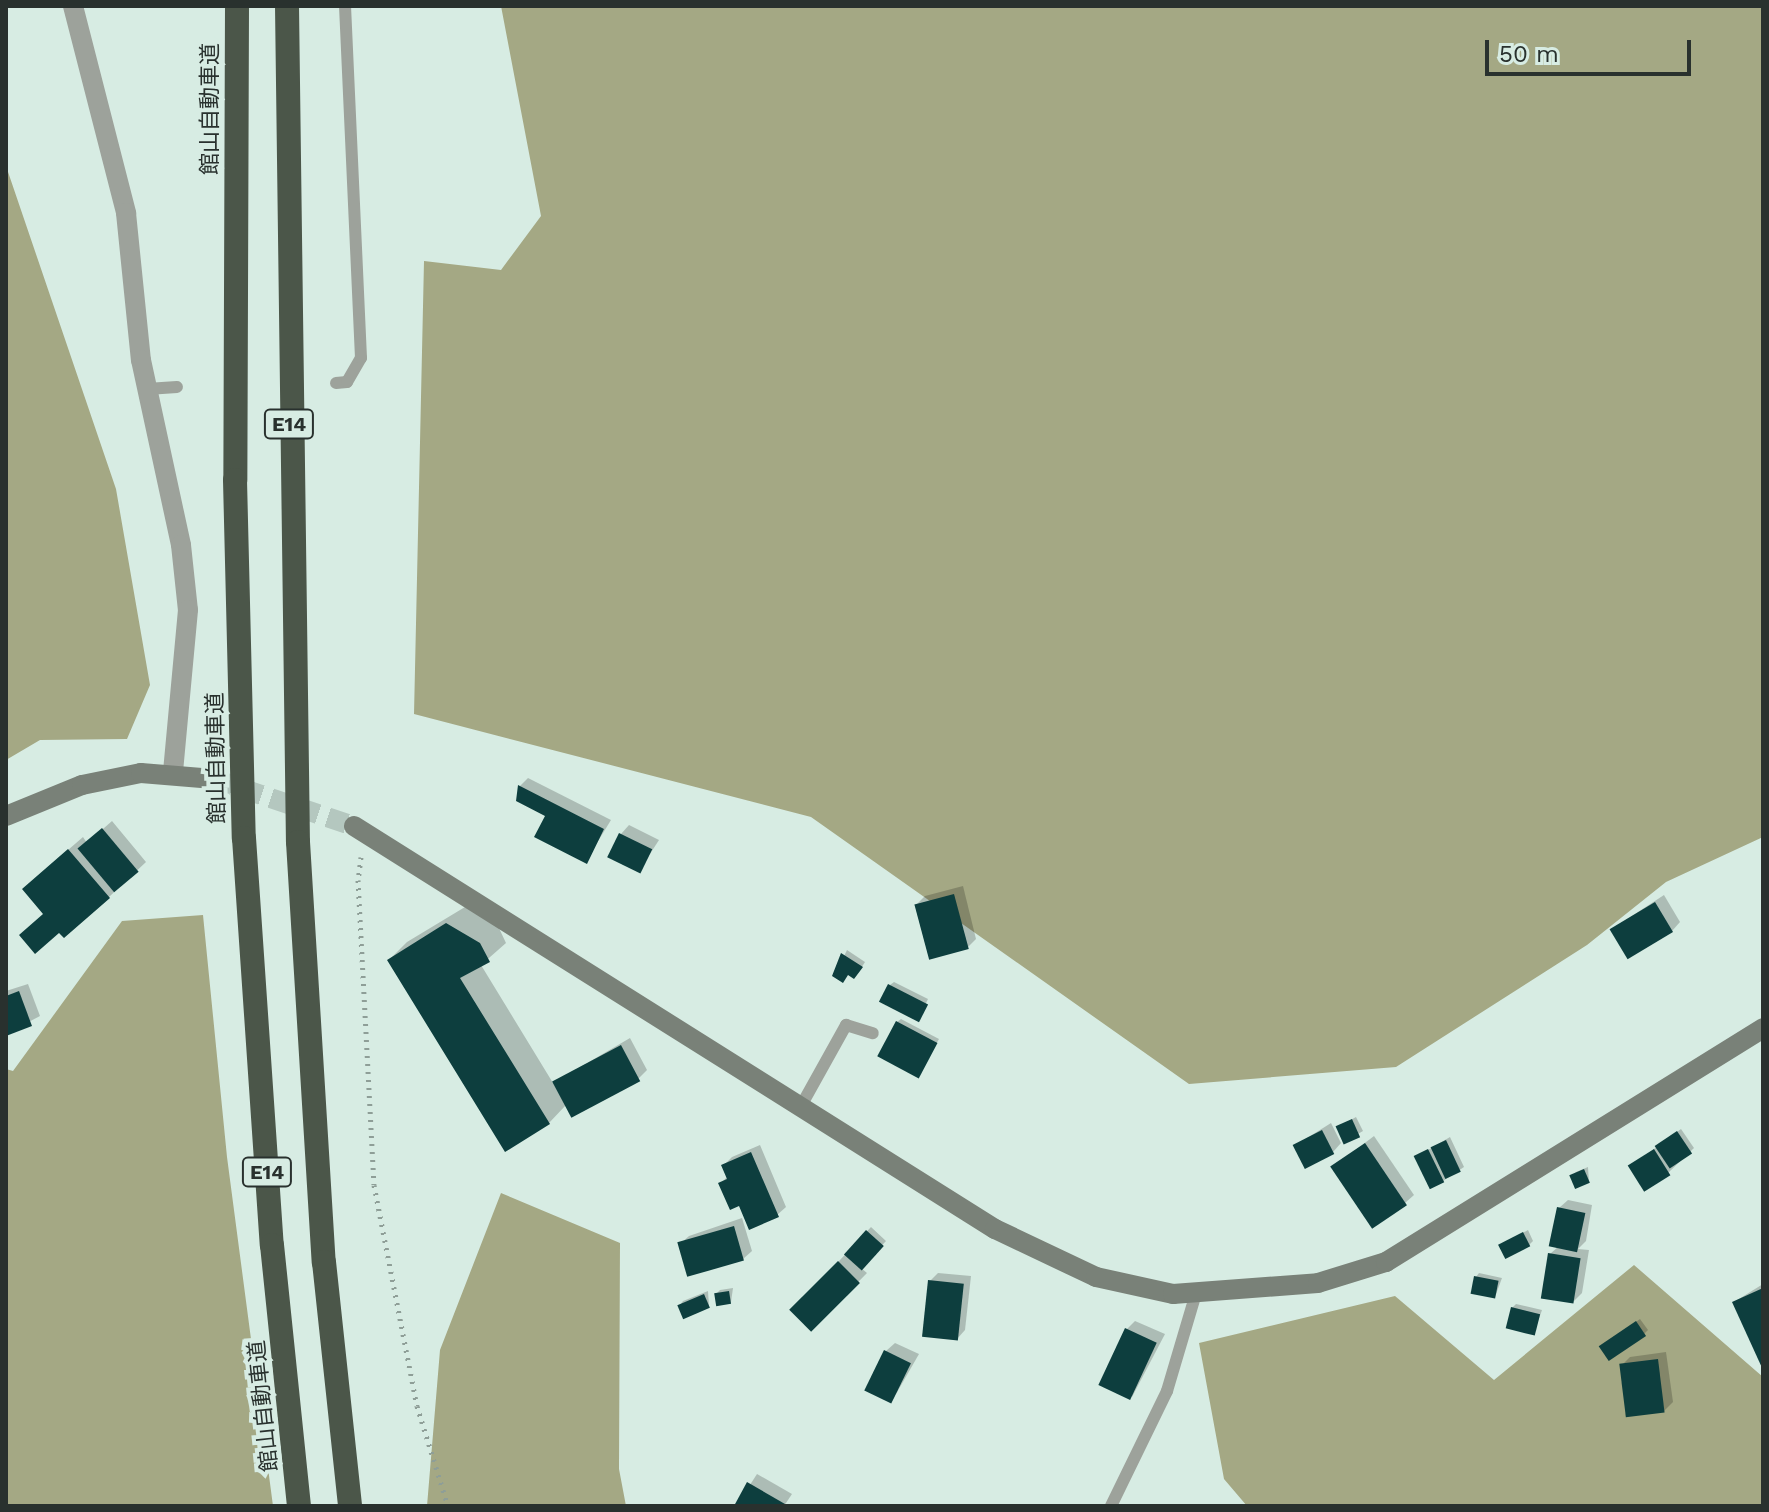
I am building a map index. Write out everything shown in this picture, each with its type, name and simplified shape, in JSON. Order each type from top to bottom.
[{"type":"highway","name":"館山自動車道","points":[[237,6],[235,480],[244,838],[272,1245],[299,1506]]},
{"type":"highway","name":"E14","points":[[287,6],[298,842],[324,1262],[350,1506]]},
{"type":"street","points":[[73,6],[126,213],[147,389],[181,545],[188,610],[173,773]]},
{"type":"street","points":[[6,816],[82,785],[173,773],[214,779]]},
{"type":"street","points":[[359,829],[1053,1260],[1096,1277],[1173,1294],[1318,1283],[1386,1262],[1763,1028]]},
{"type":"lane","points":[[336,383],[347,382],[361,358],[345,6]]},
{"type":"lane","points":[[147,389],[177,387]]},
{"type":"lane","points":[[801,1106],[846,1025],[873,1033]]},
{"type":"lane","points":[[1111,1506],[1167,1391],[1196,1293]]},
{"type":"path","points":[[359,829],[358,880],[374,1185],[407,1361],[448,1506]]},
{"type":"green space","points":[[501,6],[1763,6],[1763,837],[1666,882],[1587,945],[1396,1067],[1189,1084],[811,817],[414,714],[424,261],[501,270],[541,216]]},
{"type":"green space","points":[[6,166],[116,489],[150,685],[127,739],[40,740],[6,760]]},
{"type":"green space","points":[[203,915],[227,1157],[273,1506],[6,1506],[6,1069],[13,1071],[122,921]]},
{"type":"green space","points":[[501,1193],[620,1243],[619,1469],[626,1506],[427,1506],[440,1350]]},
{"type":"green space","points":[[1634,1265],[1763,1377],[1763,1506],[1247,1506],[1224,1479],[1199,1343],[1395,1296],[1494,1380]]},
{"type":"building","points":[[518,785],[604,829],[587,864],[534,837],[545,816],[516,801]]},
{"type":"building","points":[[102,828],[139,872],[114,892],[77,849]]},
{"type":"building","points":[[619,833],[652,849],[640,873],[607,857]]},
{"type":"building","points":[[68,849],[110,898],[64,938],[59,933],[35,954],[19,935],[43,914],[22,889]]},
{"type":"building","points":[[954,894],[969,949],[929,960],[914,905]]},
{"type":"building","points":[[1655,902],[1673,932],[1628,959],[1610,929]]},
{"type":"building","points":[[446,923],[480,943],[490,962],[460,978],[550,1124],[505,1152],[387,960]]},
{"type":"building","points":[[841,953],[863,967],[854,979],[848,975],[843,983],[832,976]]},
{"type":"building","points":[[888,984],[928,1004],[919,1022],[879,1002]]},
{"type":"building","points":[[19,991],[32,1026],[6,1036],[6,996]]},
{"type":"building","points":[[896,1021],[937,1043],[919,1078],[877,1056]]},
{"type":"building","points":[[621,1045],[640,1081],[571,1118],[552,1082]]},
{"type":"building","points":[[1352,1119],[1360,1137],[1344,1145],[1336,1126]]},
{"type":"building","points":[[1322,1130],[1334,1154],[1305,1169],[1293,1145]]},
{"type":"building","points":[[1677,1131],[1692,1153],[1670,1168],[1655,1146]]},
{"type":"building","points":[[1446,1140],[1461,1172],[1445,1179],[1431,1147]]},
{"type":"building","points":[[1365,1143],[1407,1205],[1372,1229],[1330,1166]]},
{"type":"building","points":[[1428,1149],[1444,1182],[1430,1189],[1414,1156]]},
{"type":"building","points":[[1654,1149],[1670,1175],[1644,1192],[1628,1165]]},
{"type":"building","points":[[751,1152],[779,1217],[749,1230],[739,1206],[730,1210],[718,1183],[727,1179],[721,1165]]},
{"type":"building","points":[[1584,1169],[1590,1183],[1575,1189],[1569,1175]]},
{"type":"building","points":[[1557,1207],[1585,1213],[1577,1252],[1549,1246]]},
{"type":"building","points":[[734,1226],[744,1261],[687,1277],[677,1242]]},
{"type":"building","points":[[866,1230],[884,1246],[862,1271],[844,1255]]},
{"type":"building","points":[[1523,1232],[1530,1246],[1505,1259],[1498,1245]]},
{"type":"building","points":[[1548,1253],[1581,1258],[1573,1304],[1541,1298]]},
{"type":"building","points":[[838,1261],[860,1283],[811,1332],[789,1310]]},
{"type":"building","points":[[1474,1276],[1499,1281],[1495,1298],[1471,1294]]},
{"type":"building","points":[[928,1280],[964,1284],[958,1340],[922,1337]]},
{"type":"building","points":[[1763,1288],[1763,1370],[1732,1302]]},
{"type":"building","points":[[729,1291],[731,1304],[716,1306],[714,1293]]},
{"type":"building","points":[[704,1294],[710,1308],[683,1319],[677,1305]]},
{"type":"building","points":[[1511,1307],[1540,1314],[1535,1336],[1506,1328]]},
{"type":"building","points":[[1636,1321],[1646,1336],[1609,1361],[1599,1346]]},
{"type":"building","points":[[1125,1328],[1157,1343],[1130,1400],[1098,1385]]},
{"type":"building","points":[[884,1350],[911,1363],[891,1404],[864,1390]]},
{"type":"building","points":[[1658,1359],[1665,1413],[1626,1417],[1619,1364]]},
{"type":"building","points":[[747,1482],[785,1504],[734,1506]]},
{"type":"tunnel","points":[[214,779],[354,826]]}]
